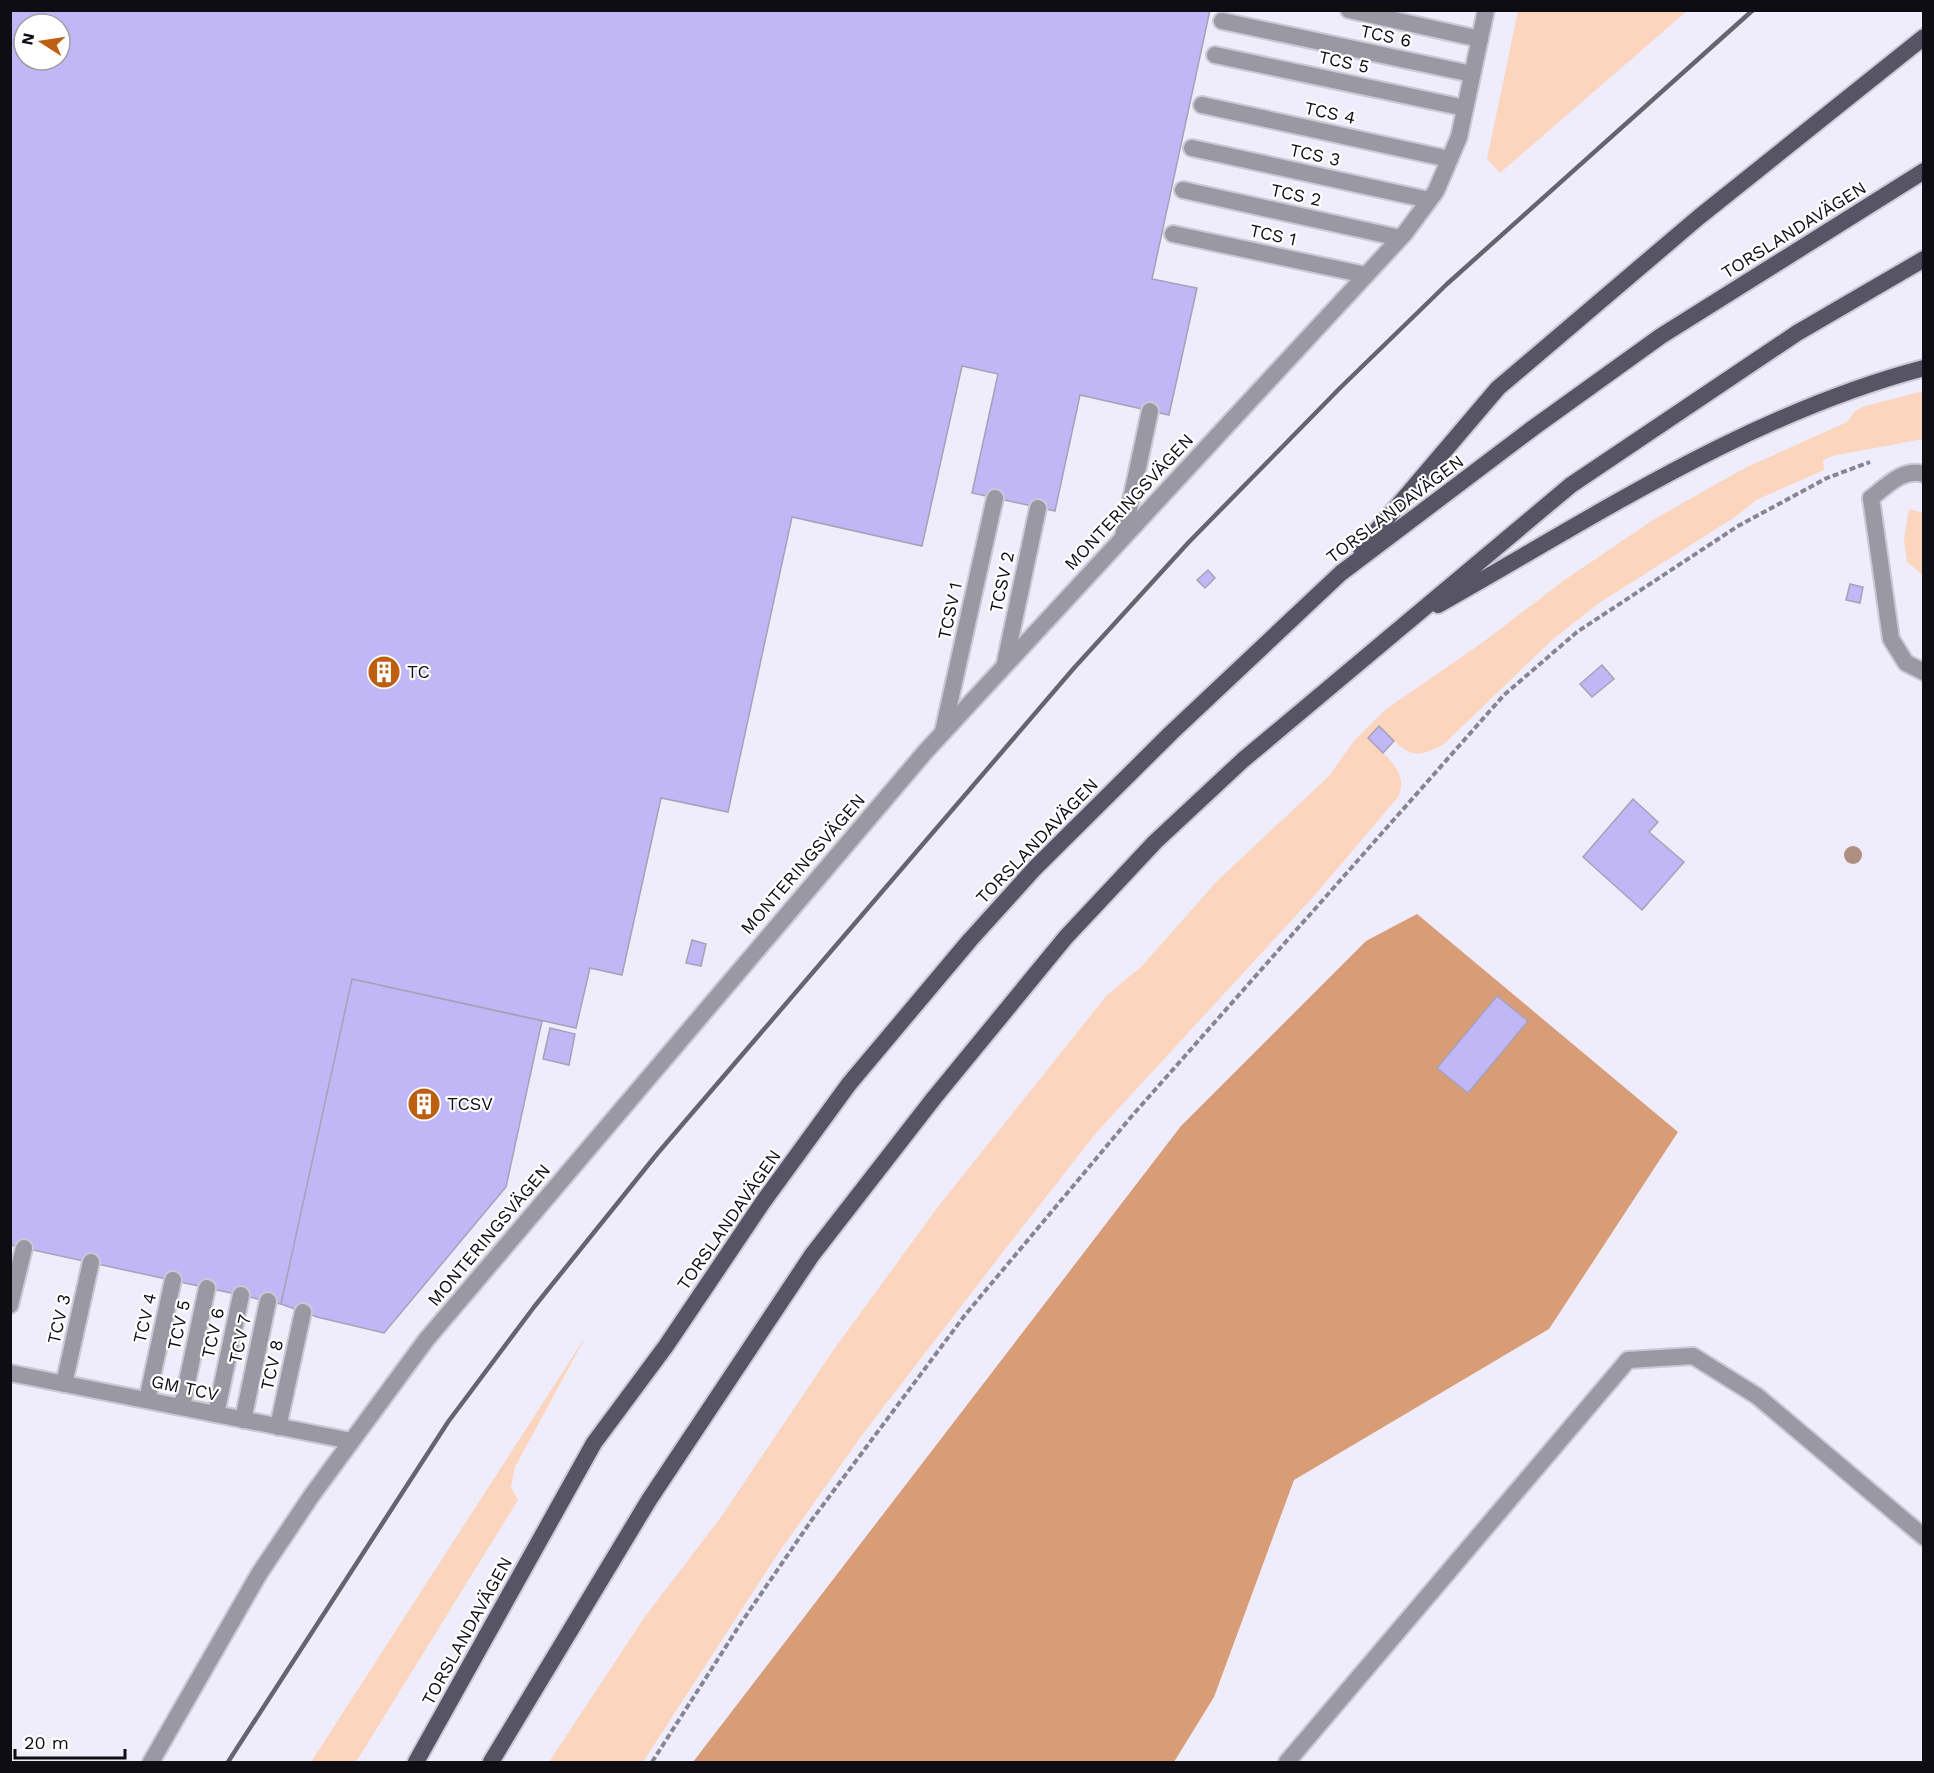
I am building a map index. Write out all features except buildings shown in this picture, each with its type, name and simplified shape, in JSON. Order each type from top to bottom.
[{"type":"main road","points":[[1341,573],[1498,388],[1699,217],[1923,37]]},
{"type":"main road","name":"TORSLANDAVÄGEN","points":[[416,1762],[594,1443],[666,1346],[763,1202],[849,1084],[956,956],[1035,868],[1171,734],[1341,573],[1533,428],[1661,336],[1923,171]]},
{"type":"main road","points":[[490,1762],[643,1509],[812,1256],[934,1098],[1066,937],[1155,842],[1243,760],[1571,485],[1797,333],[1923,259]]},
{"type":"main road","points":[[1401,626],[1652,484],[1757,429],[1836,395],[1923,368]]},
{"type":"street","points":[[1349,10],[1480,39]]},
{"type":"street","name":"MONTERINGSVÄGEN","points":[[151,1762],[259,1574],[351,1441],[449,1313],[943,732],[1400,238],[1429,200],[1459,137],[1486,10]]},
{"type":"street","name":"TCS 6","points":[[1222,21],[1472,74]]},
{"type":"street","name":"TCS 5","points":[[1215,55],[1465,108]]},
{"type":"street","name":"TCS 4","points":[[1202,105],[1449,159]]},
{"type":"street","name":"TCS 3","points":[[1192,148],[1429,200]]},
{"type":"street","name":"TCS 2","points":[[1183,190],[1400,238]]},
{"type":"street","name":"TCS 1","points":[[1173,234],[1366,275]]},
{"type":"street","points":[[1123,537],[1150,411]]},
{"type":"street","points":[[1923,474],[1916,472],[1900,475],[1871,498],[1891,639],[1906,663],[1923,672]]},
{"type":"street","name":"TCSV 1","points":[[943,732],[994,498]]},
{"type":"street","name":"TCSV 2","points":[[1005,663],[1038,508]]},
{"type":"street","points":[[10,1305],[24,1248]]},
{"type":"street","name":"TCV 3","points":[[64,1384],[91,1262]]},
{"type":"street","name":"TCV 4","points":[[147,1400],[173,1281]]},
{"type":"street","name":"TCV 5","points":[[182,1406],[207,1288]]},
{"type":"street","name":"TCV 6","points":[[216,1414],[240,1295]]},
{"type":"street","name":"TCV 7","points":[[243,1420],[268,1301]]},
{"type":"street","name":"TCV 8","points":[[278,1427],[303,1312]]},
{"type":"street","points":[[1287,1762],[1628,1360],[1693,1356],[1757,1396],[1923,1537]]},
{"type":"street","name":"GM TCV","points":[[10,1373],[351,1441]]},
{"type":"path","points":[[652,1762],[741,1623],[811,1521],[965,1315],[1131,1117],[1504,694],[1577,632],[1738,526],[1827,478],[1874,461]]},
{"type":"shaded area","points":[[1518,10],[1687,11],[1500,173],[1487,159]]},
{"type":"shaded area","points":[[1923,391],[1923,439],[1832,456],[1823,460],[1824,470],[1756,500],[1735,517],[1599,603],[1552,640],[1444,744],[1422,753],[1414,753],[1402,747],[1379,727],[1368,738],[1398,772],[1401,788],[1398,797],[1314,896],[1096,1133],[1013,1239],[865,1431],[777,1555],[643,1762],[549,1762],[644,1618],[721,1517],[832,1352],[937,1208],[1107,995],[1142,966],[1217,881],[1329,776],[1354,741],[1385,710],[1486,640],[1563,581],[1656,518],[1745,468],[1847,422],[1855,411],[1862,407]]},
{"type":"shaded area","points":[[1909,509],[1923,513],[1923,575],[1907,562],[1904,539]]},
{"type":"shaded area","points":[[1417,914],[1678,1132],[1549,1329],[1294,1480],[1214,1697],[1174,1762],[693,1762],[1181,1126],[1366,941]]},
{"type":"shaded area","points":[[586,1336],[515,1467],[511,1487],[518,1500],[356,1762],[311,1762]]},
{"type":"railway","points":[[228,1762],[448,1422],[534,1307],[657,1154],[1074,668],[1188,543],[1340,388],[1447,284],[1753,10]]},
{"type":"place","name":"TC","points":[[384,672]]},
{"type":"place","name":"TCSV","points":[[424,1104]]}]
